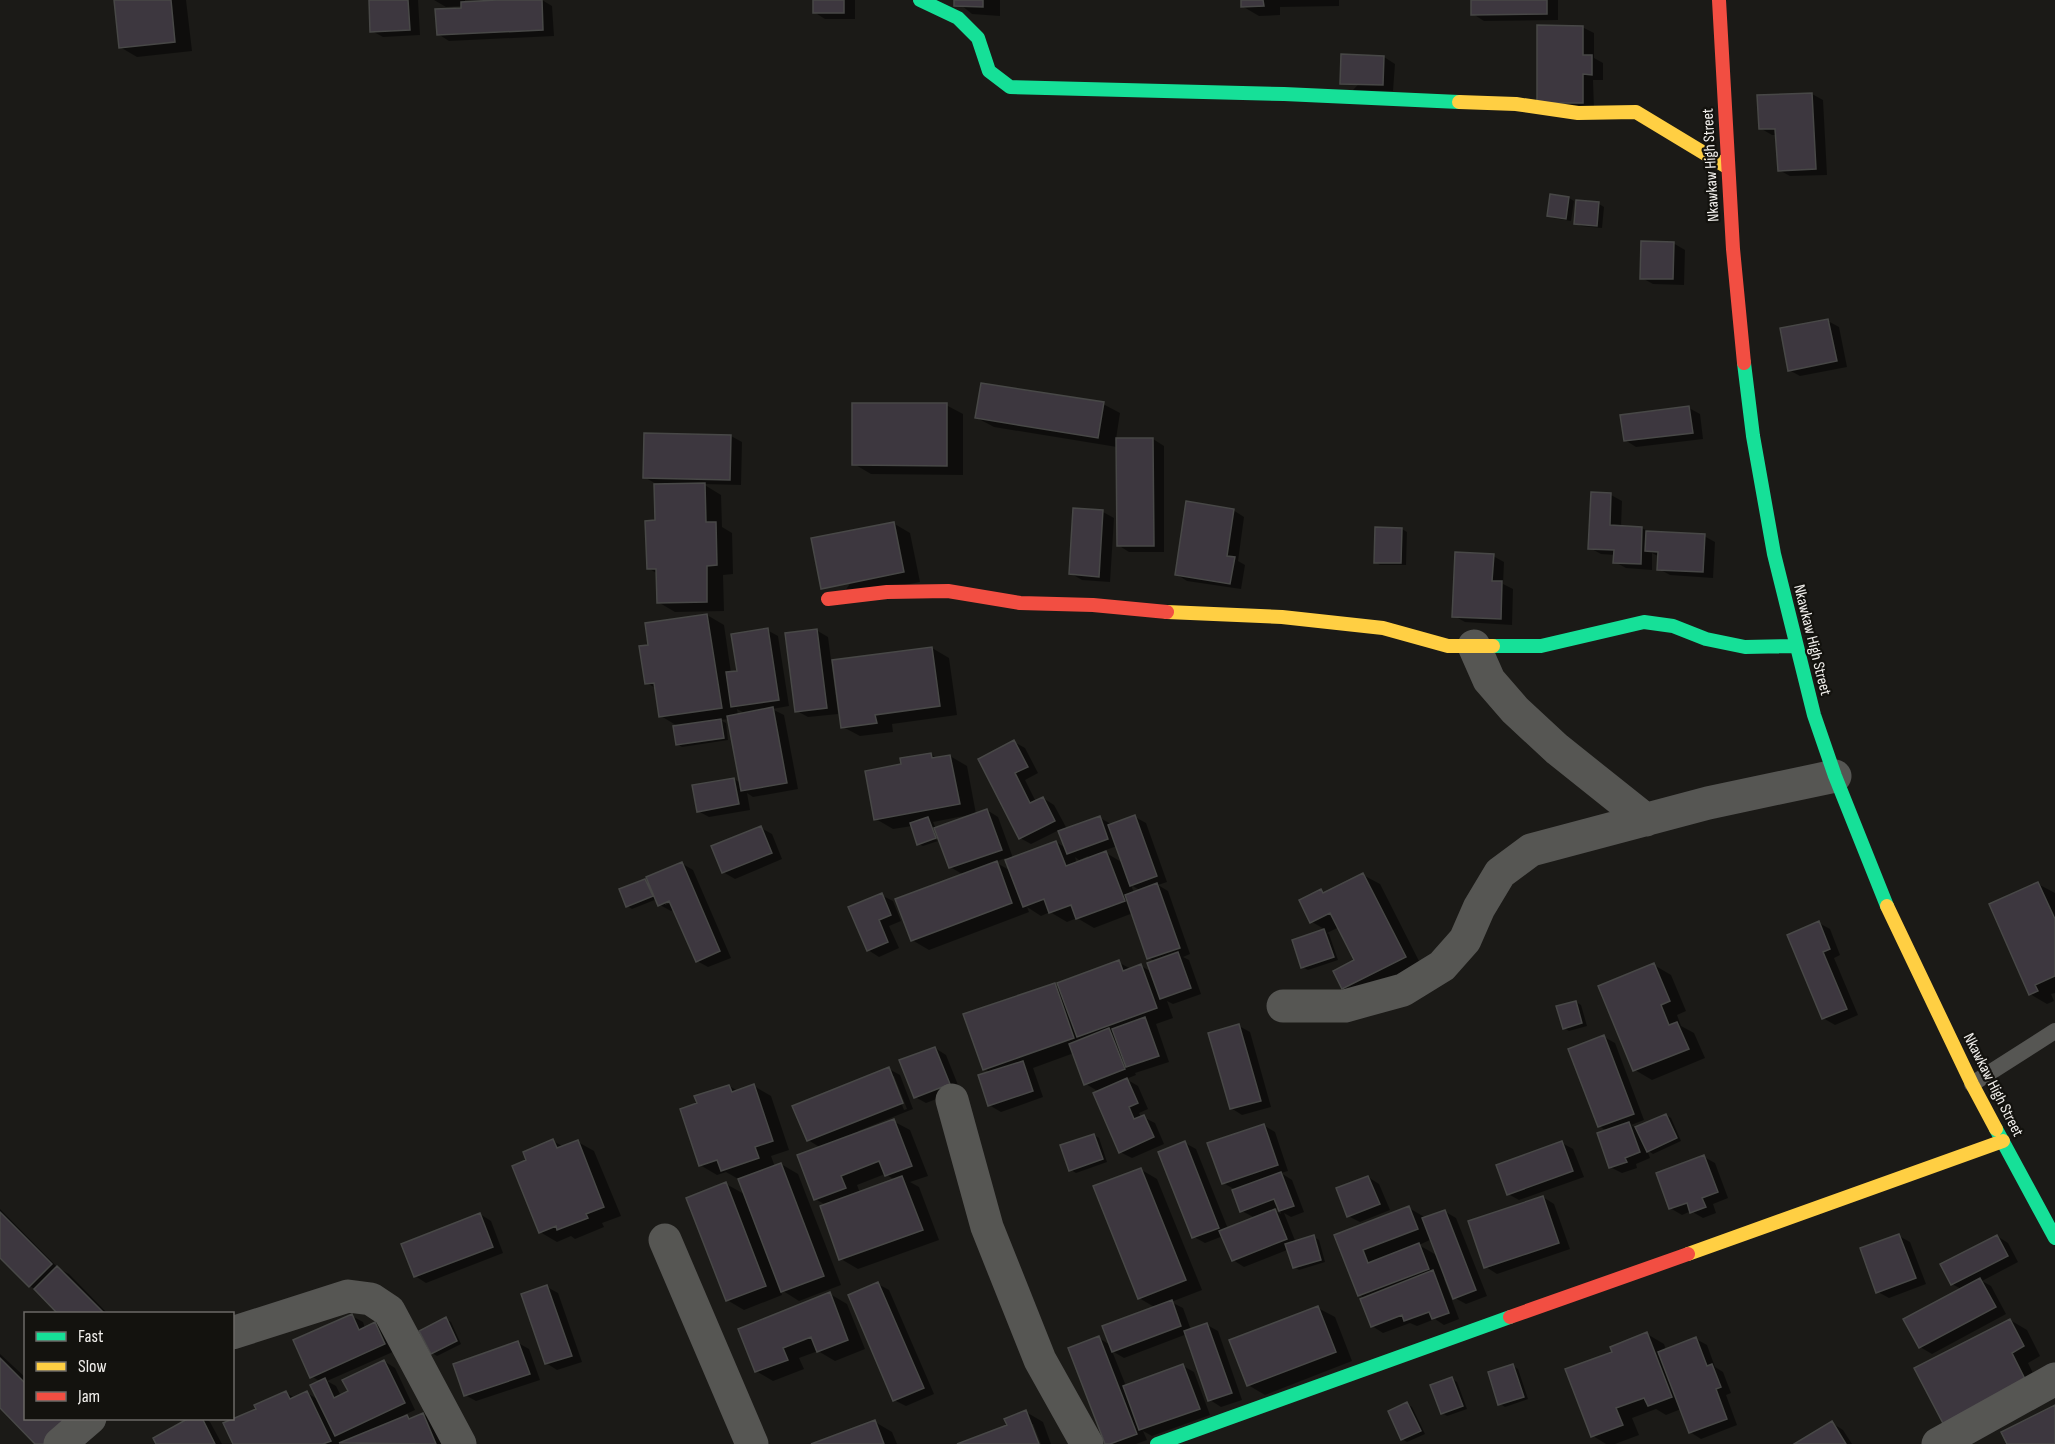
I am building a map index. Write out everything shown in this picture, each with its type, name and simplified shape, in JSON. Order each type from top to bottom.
[{"type":"street","points":[[920,0],[958,18],[978,38],[989,71],[1010,87],[1296,94],[1516,104],[1578,113],[1635,112],[1727,167]]},
{"type":"street","name":"Nkawkaw High Street","points":[[1719,0],[1727,167],[1741,344],[1753,436],[1774,554],[1814,715],[1835,776],[1889,911],[1972,1084],[2055,1238]]},
{"type":"street","points":[[828,599],[887,592],[948,591],[1020,603],[1093,605],[1282,617],[1372,626],[1448,646],[1541,646],[1644,622],[1673,626],[1706,639],[1744,647],[1797,646]]},
{"type":"street","points":[[1474,646],[1489,680],[1515,710],[1557,749],[1646,820]]},
{"type":"street","points":[[1282,1006],[1345,1006],[1402,990],[1442,966],[1465,940],[1479,908],[1500,873],[1531,850],[1708,803],[1835,776]]},
{"type":"street","points":[[952,1100],[987,1227],[1040,1360],[1087,1444]]},
{"type":"street","points":[[1157,1444],[2003,1141]]},
{"type":"street","points":[[665,1240],[752,1444]]},
{"type":"street","points":[[234,1332],[348,1296],[371,1299],[388,1311],[460,1444]]},
{"type":"street","points":[[1938,1444],[2055,1379]]},
{"type":"street","points":[[60,1444],[89,1420]]},
{"type":"lane","points":[[1972,1084],[2055,1031]]},
{"type":"building","points":[[114,0],[171,0],[175,42],[119,48]]},
{"type":"building","points":[[369,0],[408,0],[410,30],[370,32]]},
{"type":"building","points":[[542,0],[543,30],[437,35],[435,9],[461,8],[461,2]]},
{"type":"building","points":[[813,0],[844,0],[844,13],[813,13]]},
{"type":"building","points":[[954,0],[983,0],[983,7],[954,6]]},
{"type":"building","points":[[1241,0],[1263,0],[1264,6],[1241,7]]},
{"type":"building","points":[[1471,0],[1547,0],[1547,14],[1471,15]]},
{"type":"building","points":[[1537,25],[1583,26],[1583,55],[1592,55],[1592,75],[1583,74],[1583,103],[1537,103]]},
{"type":"building","points":[[1341,54],[1384,56],[1383,85],[1340,84]]},
{"type":"building","points":[[1812,93],[1816,169],[1778,171],[1775,129],[1759,129],[1757,95]]},
{"type":"building","points":[[1550,194],[1569,197],[1566,219],[1547,216]]},
{"type":"building","points":[[1576,200],[1599,202],[1597,226],[1574,224]]},
{"type":"building","points":[[1641,241],[1674,242],[1673,279],[1640,279]]},
{"type":"building","points":[[1828,319],[1837,361],[1788,371],[1780,328]]},
{"type":"building","points":[[981,383],[1104,402],[1098,438],[975,418]]},
{"type":"building","points":[[852,403],[947,403],[947,466],[852,465]]},
{"type":"building","points":[[1689,406],[1693,433],[1624,441],[1620,415]]},
{"type":"building","points":[[644,433],[731,435],[730,480],[643,478]]},
{"type":"building","points":[[1116,438],[1153,438],[1154,546],[1117,546]]},
{"type":"building","points":[[705,483],[706,522],[716,522],[717,565],[707,566],[707,602],[657,603],[656,569],[647,569],[645,521],[655,520],[654,484]]},
{"type":"building","points":[[1591,492],[1611,493],[1610,525],[1642,527],[1641,564],[1613,563],[1614,550],[1588,549]]},
{"type":"building","points":[[1186,501],[1234,509],[1227,556],[1235,557],[1230,584],[1175,575]]},
{"type":"building","points":[[1073,508],[1103,510],[1099,577],[1069,574]]},
{"type":"building","points":[[894,522],[904,572],[821,589],[811,538]]},
{"type":"building","points":[[1375,527],[1402,528],[1401,563],[1374,563]]},
{"type":"building","points":[[1646,531],[1705,534],[1703,572],[1657,570],[1658,552],[1645,551]]},
{"type":"building","points":[[1455,552],[1494,554],[1492,581],[1502,581],[1501,619],[1452,617]]},
{"type":"building","points":[[707,614],[722,708],[659,717],[654,683],[645,684],[639,646],[648,645],[645,623]]},
{"type":"building","points":[[768,628],[779,700],[731,707],[726,672],[737,671],[731,634]]},
{"type":"building","points":[[817,629],[827,708],[795,712],[785,633]]},
{"type":"building","points":[[932,647],[940,706],[875,715],[877,723],[841,728],[832,660]]},
{"type":"building","points":[[773,707],[787,783],[741,791],[727,716]]},
{"type":"building","points":[[721,719],[724,738],[676,745],[673,726]]},
{"type":"building","points":[[1014,740],[1028,767],[1015,773],[1030,803],[1043,797],[1055,821],[1019,839],[978,759]]},
{"type":"building","points":[[931,753],[932,758],[950,755],[960,804],[874,820],[865,771],[901,764],[900,758]]},
{"type":"building","points":[[734,778],[739,804],[697,812],[692,785]]},
{"type":"building","points":[[987,809],[1002,850],[949,868],[934,828]]},
{"type":"building","points":[[1135,815],[1157,876],[1130,886],[1108,825]]},
{"type":"building","points":[[1100,816],[1108,839],[1067,854],[1058,831]]},
{"type":"building","points":[[928,817],[936,838],[917,845],[910,823]]},
{"type":"building","points":[[761,826],[772,853],[722,873],[711,846]]},
{"type":"building","points":[[1056,841],[1066,866],[1106,851],[1125,901],[1076,919],[1071,905],[1049,913],[1044,899],[1023,907],[1005,860]]},
{"type":"building","points":[[997,861],[1012,903],[911,941],[895,899]]},
{"type":"building","points":[[682,862],[720,951],[696,962],[669,901],[658,906],[646,877]]},
{"type":"building","points":[[1363,873],[1406,957],[1342,989],[1333,971],[1354,960],[1330,913],[1310,923],[1299,900],[1321,889],[1323,893]]},
{"type":"building","points":[[645,879],[653,896],[626,907],[619,889]]},
{"type":"building","points":[[2038,882],[2055,919],[2055,976],[2035,985],[2038,991],[2029,995],[1989,904]]},
{"type":"building","points":[[1157,883],[1180,948],[1147,959],[1125,895]]},
{"type":"building","points":[[882,893],[891,915],[879,920],[888,942],[867,951],[848,907]]},
{"type":"building","points":[[1819,921],[1830,949],[1823,952],[1847,1009],[1822,1019],[1787,935]]},
{"type":"building","points":[[1324,929],[1334,957],[1301,968],[1292,940]]},
{"type":"building","points":[[1178,952],[1191,988],[1160,999],[1147,963]]},
{"type":"building","points":[[1119,960],[1123,971],[1141,964],[1157,1008],[1077,1037],[1057,983]]},
{"type":"building","points":[[1654,963],[1670,1001],[1661,1005],[1669,1025],[1677,1022],[1689,1049],[1633,1071],[1598,986]]},
{"type":"building","points":[[1055,983],[1074,1038],[983,1070],[963,1014]]},
{"type":"building","points":[[1576,1001],[1582,1023],[1563,1029],[1556,1006]]},
{"type":"building","points":[[1145,1017],[1159,1056],[1126,1067],[1112,1029]]},
{"type":"building","points":[[1239,1024],[1261,1101],[1230,1109],[1208,1033]]},
{"type":"building","points":[[1109,1028],[1125,1069],[1084,1085],[1069,1044]]},
{"type":"building","points":[[1604,1035],[1634,1114],[1598,1127],[1568,1049]]},
{"type":"building","points":[[935,1047],[950,1084],[914,1098],[899,1060]]},
{"type":"building","points":[[1023,1061],[1033,1091],[988,1106],[978,1075]]},
{"type":"building","points":[[889,1067],[903,1103],[807,1141],[792,1106]]},
{"type":"building","points":[[1127,1078],[1138,1103],[1129,1107],[1134,1119],[1144,1115],[1154,1137],[1119,1153],[1093,1093]]},
{"type":"building","points":[[754,1084],[773,1141],[755,1147],[759,1158],[721,1171],[717,1160],[699,1166],[680,1109],[697,1103],[694,1096],[729,1085],[732,1092]]},
{"type":"building","points":[[1666,1114],[1677,1138],[1647,1152],[1635,1127]]},
{"type":"building","points":[[894,1119],[912,1166],[885,1176],[879,1161],[841,1176],[846,1188],[814,1200],[797,1155]]},
{"type":"building","points":[[1629,1122],[1640,1152],[1625,1158],[1627,1162],[1609,1168],[1597,1133]]},
{"type":"building","points":[[1264,1124],[1278,1165],[1222,1184],[1207,1143]]},
{"type":"building","points":[[1094,1134],[1103,1159],[1069,1171],[1060,1145]]},
{"type":"building","points":[[553,1139],[557,1148],[578,1140],[604,1207],[586,1214],[588,1218],[557,1230],[556,1226],[539,1233],[512,1166],[526,1160],[523,1152]]},
{"type":"building","points":[[1185,1141],[1219,1228],[1192,1238],[1158,1152]]},
{"type":"building","points":[[1562,1141],[1573,1171],[1507,1195],[1496,1165]]},
{"type":"building","points":[[1704,1155],[1718,1192],[1702,1198],[1706,1207],[1690,1213],[1687,1203],[1669,1209],[1656,1173]]},
{"type":"building","points":[[781,1163],[824,1276],[781,1292],[738,1179]]},
{"type":"building","points":[[1141,1168],[1186,1280],[1138,1299],[1093,1186]]},
{"type":"building","points":[[1281,1172],[1294,1206],[1279,1211],[1274,1199],[1240,1212],[1232,1190]]},
{"type":"building","points":[[902,1176],[923,1230],[839,1260],[820,1206]]},
{"type":"building","points":[[1368,1176],[1380,1204],[1347,1217],[1336,1188]]},
{"type":"building","points":[[726,1182],[766,1286],[726,1301],[686,1198]]},
{"type":"building","points":[[1543,1196],[1559,1243],[1484,1268],[1468,1221]]},
{"type":"building","points":[[1409,1206],[1418,1229],[1363,1250],[1368,1263],[1419,1243],[1429,1269],[1358,1296],[1334,1235]]},
{"type":"building","points":[[1275,1209],[1287,1239],[1232,1261],[1219,1231]]},
{"type":"building","points":[[1445,1210],[1476,1290],[1453,1299],[1422,1218]]},
{"type":"building","points":[[0,1212],[52,1264],[29,1287],[0,1258]]},
{"type":"building","points":[[480,1213],[493,1247],[414,1277],[401,1244]]},
{"type":"building","points":[[1899,1234],[1916,1278],[1876,1293],[1860,1248]]},
{"type":"building","points":[[1314,1235],[1321,1260],[1293,1268],[1285,1244]]},
{"type":"building","points":[[1997,1235],[2008,1256],[1951,1285],[1940,1264]]},
{"type":"building","points":[[57,1266],[103,1312],[56,1312],[34,1289]]},
{"type":"building","points":[[1433,1270],[1449,1313],[1432,1319],[1429,1312],[1404,1321],[1402,1315],[1371,1327],[1360,1299]]},
{"type":"building","points":[[1980,1278],[1996,1307],[1919,1348],[1903,1319]]},
{"type":"building","points":[[878,1282],[924,1388],[893,1401],[848,1295]]},
{"type":"building","points":[[547,1285],[572,1356],[545,1364],[521,1294]]},
{"type":"building","points":[[830,1292],[848,1340],[817,1352],[811,1337],[783,1348],[788,1360],[755,1372],[738,1329]]},
{"type":"building","points":[[1172,1300],[1181,1326],[1112,1352],[1102,1326]]},
{"type":"building","points":[[1318,1306],[1336,1352],[1247,1386],[1229,1340]]},
{"type":"building","points":[[352,1314],[359,1330],[375,1322],[385,1344],[310,1378],[293,1340]]},
{"type":"building","points":[[446,1317],[457,1341],[431,1354],[419,1331]]},
{"type":"building","points":[[2010,1319],[2024,1346],[2012,1353],[2029,1387],[1946,1429],[1914,1368]]},
{"type":"building","points":[[1207,1323],[1232,1393],[1208,1401],[1184,1331]]},
{"type":"building","points":[[1647,1332],[1672,1397],[1648,1406],[1644,1398],[1616,1408],[1623,1425],[1591,1437],[1565,1369],[1612,1352],[1610,1347]]},
{"type":"building","points":[[1099,1336],[1137,1434],[1110,1444],[1105,1444],[1068,1348]]},
{"type":"building","points":[[1696,1337],[1707,1366],[1712,1364],[1721,1387],[1716,1389],[1727,1419],[1689,1433],[1658,1352]]},
{"type":"building","points":[[518,1341],[530,1374],[464,1396],[453,1364]]},
{"type":"building","points":[[0,1358],[24,1382],[24,1420],[62,1420],[68,1427],[50,1444],[35,1444],[0,1408]]},
{"type":"building","points":[[384,1360],[405,1403],[335,1436],[310,1385],[325,1378],[334,1398],[348,1391],[342,1380]]},
{"type":"building","points":[[1183,1364],[1200,1409],[1139,1430],[1123,1386]]},
{"type":"building","points":[[1513,1364],[1524,1397],[1498,1405],[1488,1372]]},
{"type":"building","points":[[1452,1377],[1463,1406],[1441,1414],[1430,1385]]},
{"type":"building","points":[[286,1391],[290,1399],[307,1391],[331,1441],[323,1444],[233,1444],[223,1423],[256,1409],[254,1405]]},
{"type":"building","points":[[1407,1402],[1421,1431],[1401,1440],[1388,1411]]},
{"type":"building","points":[[2055,1405],[2055,1444],[2007,1444],[2001,1432]]},
{"type":"building","points":[[1026,1410],[1039,1444],[957,1444],[1007,1425],[1004,1419]]},
{"type":"building","points":[[423,1413],[436,1444],[339,1443],[407,1415],[409,1419]]},
{"type":"building","points":[[185,1420],[203,1420],[215,1444],[156,1444],[153,1438]]},
{"type":"building","points":[[875,1420],[884,1444],[811,1444]]},
{"type":"building","points":[[1832,1421],[1846,1444],[1794,1444]]},
{"type":"traffic: fast","points":[[920,0],[958,18],[978,38],[989,71],[1010,87],[1284,94],[1459,102]]},
{"type":"traffic: fast","points":[[1744,363],[1753,436],[1774,554],[1814,715],[1835,776],[1887,906]]},
{"type":"traffic: fast","points":[[1493,646],[1541,646],[1644,622],[1673,626],[1706,639],[1745,647],[1797,646]]},
{"type":"traffic: fast","points":[[1996,1129],[2055,1238]]},
{"type":"traffic: fast","points":[[1157,1444],[1510,1317]]},
{"type":"traffic: slow","points":[[1459,102],[1516,104],[1578,113],[1636,112],[1727,167]]},
{"type":"traffic: slow","points":[[1167,612],[1282,617],[1383,628],[1448,646],[1493,646]]},
{"type":"traffic: slow","points":[[1887,906],[1972,1084],[1996,1129]]},
{"type":"traffic: slow","points":[[1688,1254],[2003,1141]]},
{"type":"traffic: jam","points":[[1719,0],[1733,249],[1744,363]]},
{"type":"traffic: jam","points":[[828,599],[887,592],[948,591],[1020,603],[1093,605],[1167,612]]},
{"type":"traffic: jam","points":[[1510,1317],[1688,1254]]}]
